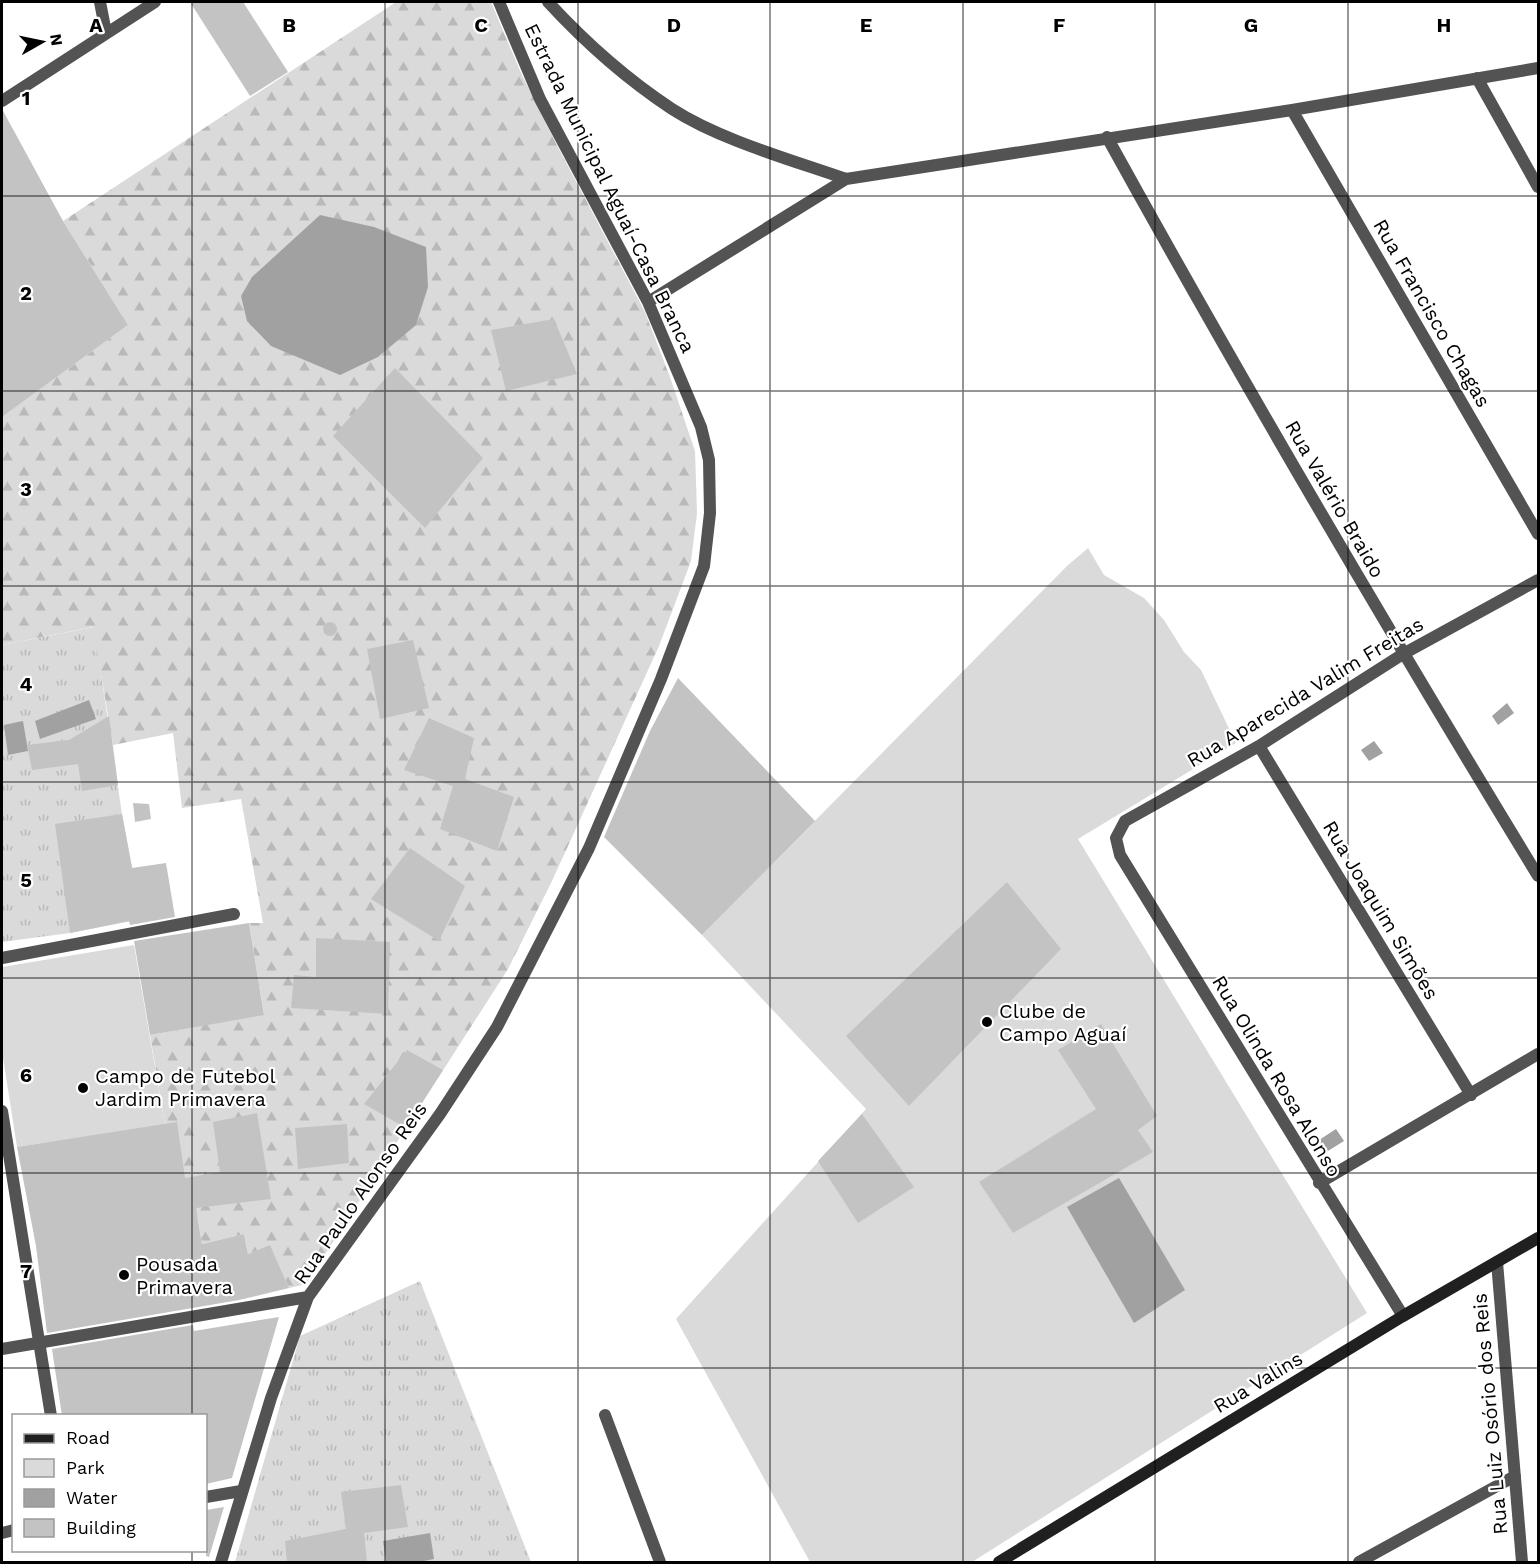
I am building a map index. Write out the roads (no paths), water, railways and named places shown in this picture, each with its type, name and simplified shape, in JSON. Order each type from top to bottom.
[{"type":"street","points":[[100,2],[106,33]]},
{"type":"street","points":[[2,101],[155,2]]},
{"type":"street","name":"Estrada Municipal Aguaí-Casa Branca","points":[[497,1027],[589,848],[661,679],[704,566],[710,513],[710,460],[700,427],[648,303],[540,99],[499,2]]},
{"type":"street","points":[[548,2],[613,64],[673,110],[740,142],[846,180]]},
{"type":"street","points":[[648,303],[846,180],[1107,137],[1292,110],[1539,68]]},
{"type":"street","points":[[1477,78],[1539,188]]},
{"type":"street","name":"Rua Francisco Chagas","points":[[1292,110],[1539,534]]},
{"type":"street","name":"Rua Valério Braido","points":[[1107,137],[1185,279],[1403,654],[1539,876]]},
{"type":"street","name":"Rua Aparecida Valim Freitas","points":[[1120,855],[1116,838],[1125,821],[1259,746],[1403,654],[1539,580]]},
{"type":"street","name":"Rua Joaquim Simões","points":[[1259,746],[1471,1095]]},
{"type":"street","name":"Rua Olinda Rosa Alonso","points":[[1120,855],[1402,1316]]},
{"type":"street","points":[[2,958],[234,914]]},
{"type":"street","name":"Rua Paulo Alonso Reis","points":[[220,1563],[271,1398],[308,1297],[440,1114],[497,1027]]},
{"type":"street","points":[[1319,1183],[1539,1054]]},
{"type":"street","points":[[2,1111],[5,1158],[51,1414]]},
{"type":"street","name":"Rua Valins","points":[[999,1563],[1402,1316],[1539,1238]]},
{"type":"street","name":"Rua Luiz Osório dos Reis","points":[[1497,1262],[1522,1563]]},
{"type":"street","points":[[2,1349],[308,1297]]},
{"type":"street","points":[[605,1415],[660,1563]]},
{"type":"street","points":[[1359,1563],[1515,1476]]},
{"type":"street","points":[[207,1497],[241,1491]]},
{"type":"water","points":[[320,215],[374,227],[426,247],[428,287],[416,325],[378,357],[340,375],[271,346],[247,321],[241,296],[252,277]]},
{"type":"water","points":[[89,700],[96,719],[40,739],[35,721]]},
{"type":"water","points":[[1507,703],[1514,713],[1498,725],[1492,716]]},
{"type":"water","points":[[23,721],[28,751],[8,755],[4,725]]},
{"type":"water","points":[[1374,741],[1383,753],[1369,761],[1361,750]]},
{"type":"water","points":[[1336,1129],[1344,1141],[1323,1154],[1316,1142]]},
{"type":"water","points":[[1119,1178],[1185,1290],[1134,1323],[1067,1207]]},
{"type":"water","points":[[430,1533],[434,1559],[419,1562],[386,1562],[383,1541]]},
{"type":"place","name":"Clube de Campo Aguaí","points":[[987,1022]]},
{"type":"place","name":"Campo de Futebol Jardim Primavera","points":[[83,1088]]},
{"type":"place","name":"Pousada Primavera","points":[[124,1275]]}]
